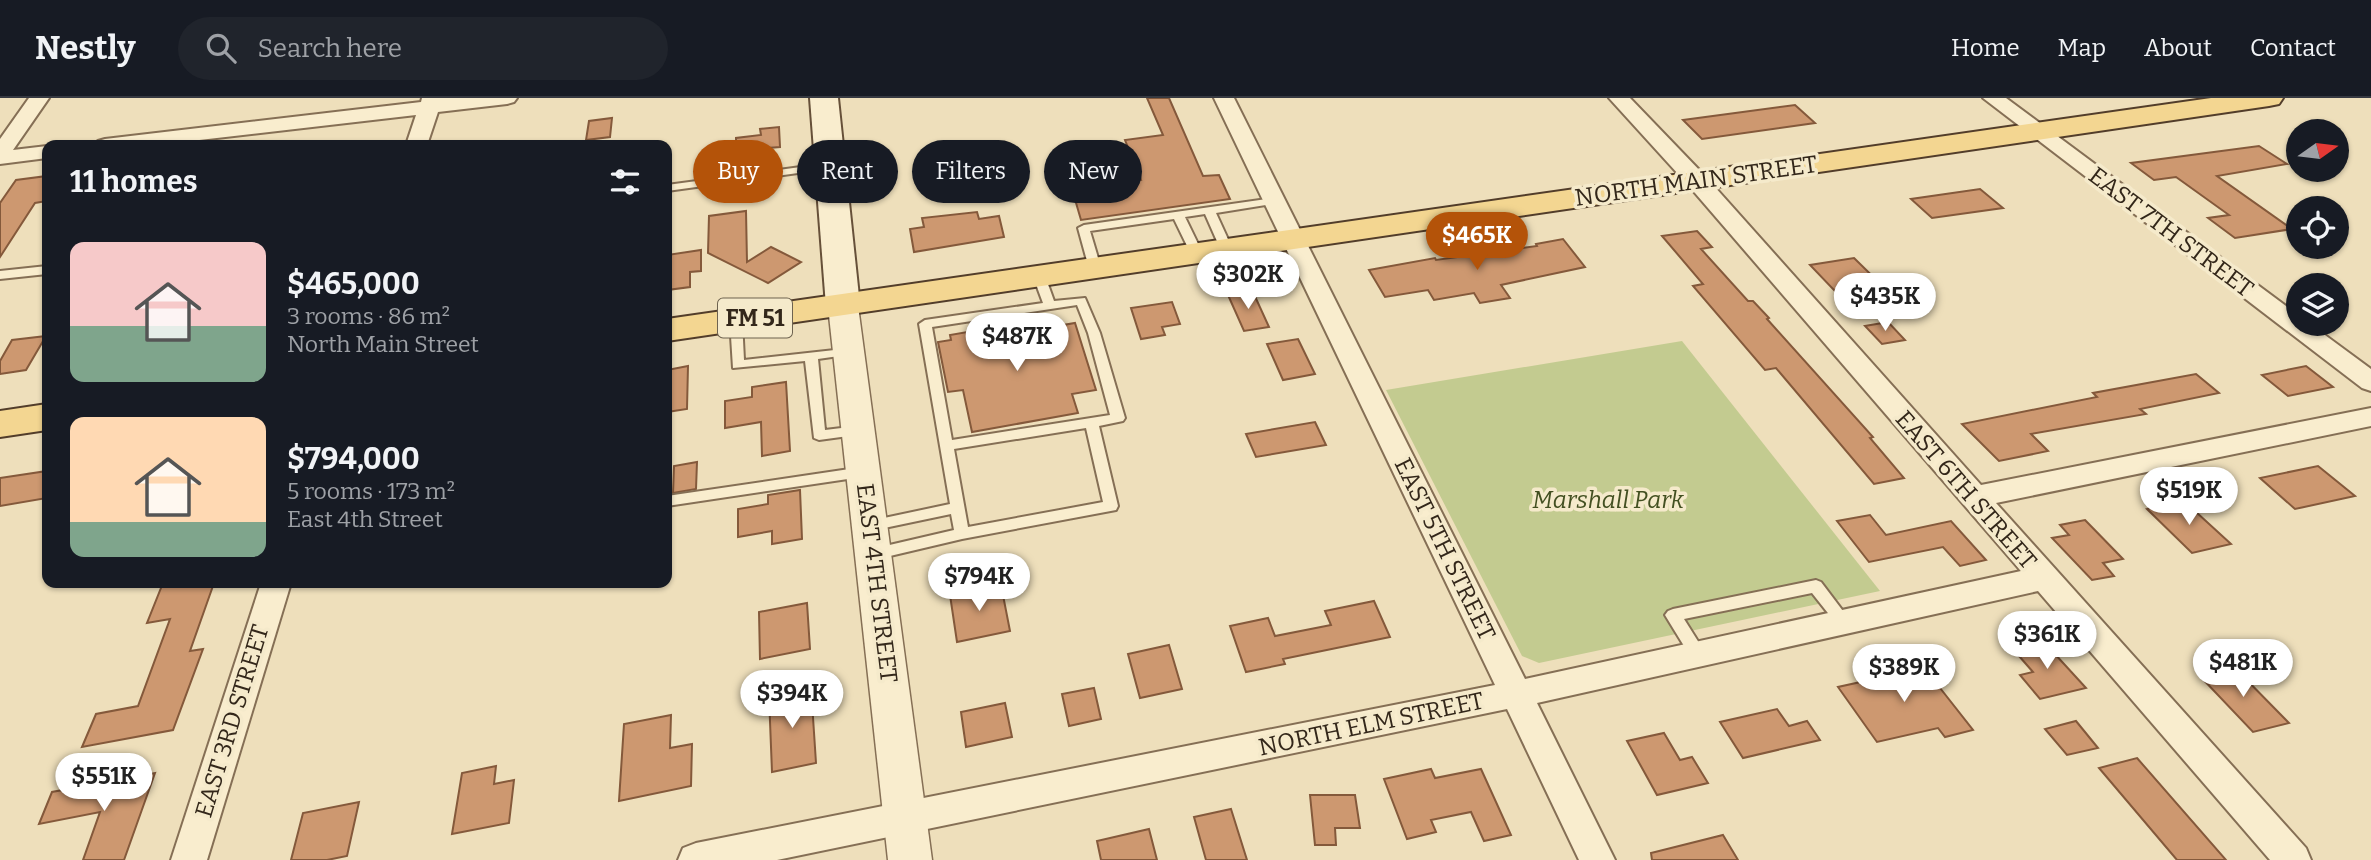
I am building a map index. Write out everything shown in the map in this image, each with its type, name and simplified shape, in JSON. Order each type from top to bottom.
[{"type":"main road","points":[[824,98],[828,140]]},
{"type":"main road","name":"NORTH MAIN STREET","points":[[672,329],[2269,98]]},
{"type":"main road","points":[[834,203],[844,306]]},
{"type":"main road","points":[[0,424],[42,418]]},
{"type":"street","points":[[0,156],[39,98]]},
{"type":"street","points":[[143,140],[431,102],[508,98]]},
{"type":"street","name":"EAST 5TH STREET","points":[[1224,98],[1597,860]]},
{"type":"street","name":"EAST 6TH STREET","points":[[1619,98],[1697,181],[2293,860]]},
{"type":"street","name":"EAST 7TH STREET","points":[[1993,98],[2371,382]]},
{"type":"street","points":[[419,140],[431,102]]},
{"type":"street","points":[[0,156],[42,152]]},
{"type":"street","name":"EAST 4TH STREET","points":[[844,306],[911,860]]},
{"type":"street","points":[[1973,498],[2371,417]]},
{"type":"street","name":"NORTH ELM STREET","points":[[696,860],[1516,694],[2044,578]]},
{"type":"street","name":"EAST 3RD STREET","points":[[189,860],[274,588]]},
{"type":"lane","points":[[672,187],[797,170]]},
{"type":"lane","points":[[1095,268],[1084,228],[1274,201]]},
{"type":"lane","points":[[1209,210],[1226,248]]},
{"type":"lane","points":[[1178,215],[1196,252]]},
{"type":"lane","points":[[0,275],[42,271]]},
{"type":"lane","points":[[1039,276],[1050,306]]},
{"type":"lane","points":[[946,446],[1118,418],[1094,333],[1081,301],[925,324],[946,446],[958,507],[962,534]]},
{"type":"lane","points":[[736,320],[738,365],[849,351]]},
{"type":"lane","points":[[811,356],[819,435],[858,431]]},
{"type":"lane","points":[[871,540],[962,534],[1111,506],[1091,423]]},
{"type":"lane","points":[[672,500],[863,472]]},
{"type":"lane","points":[[871,540],[958,507]]},
{"type":"lane","points":[[1698,654],[1673,615],[1816,586],[1844,623]]},
{"type":"green space","name":"Marshall Park","points":[[1682,341],[1880,591],[1539,663],[1522,656],[1386,390]]},
{"type":"building","points":[[1147,98],[1169,98],[1203,176],[1219,175],[1230,199],[1081,220],[1076,203],[1142,203],[1142,140],[1125,140],[1163,135]]},
{"type":"building","points":[[1795,105],[1815,123],[1702,139],[1683,120]]},
{"type":"building","points":[[612,118],[610,137],[586,140],[589,121]]},
{"type":"building","points":[[779,127],[780,140],[736,140],[761,135],[760,129]]},
{"type":"building","points":[[2259,146],[2286,164],[2217,176],[2286,225],[2286,230],[2235,238],[2208,218],[2229,215],[2176,177],[2154,180],[2131,163]]},
{"type":"building","points":[[42,177],[42,202],[35,203],[0,257],[0,203],[16,180]]},
{"type":"building","points":[[1980,189],[2003,208],[1932,218],[1911,199]]},
{"type":"building","points":[[746,211],[747,262],[771,247],[801,262],[768,283],[708,253],[709,216]]},
{"type":"building","points":[[977,212],[979,219],[999,216],[1004,237],[914,252],[910,229],[924,227],[922,218]]},
{"type":"building","points":[[1697,231],[1712,247],[1701,249],[1748,301],[1753,301],[1769,318],[1767,319],[1873,437],[1870,438],[1904,478],[1874,484],[1776,368],[1765,370],[1693,286],[1703,284],[1662,236]]},
{"type":"building","points":[[1563,239],[1585,267],[1501,285],[1510,298],[1480,303],[1474,293],[1434,300],[1428,290],[1385,297],[1369,270],[1435,258],[1436,260],[1537,246],[1536,244]]},
{"type":"building","points":[[701,250],[701,271],[690,272],[690,287],[672,289],[672,254]]},
{"type":"building","points":[[1854,258],[1900,303],[1854,311],[1810,265]]},
{"type":"building","points":[[1253,292],[1269,327],[1244,331],[1228,295]]},
{"type":"building","points":[[1172,302],[1180,324],[1162,327],[1165,335],[1141,339],[1131,308]]},
{"type":"building","points":[[1025,322],[1028,331],[1075,323],[1096,390],[1072,394],[1078,413],[972,432],[963,390],[948,392],[938,342],[951,340],[950,335]]},
{"type":"building","points":[[1888,322],[1905,340],[1882,344],[1865,326]]},
{"type":"building","points":[[42,336],[42,343],[26,370],[0,374],[0,361],[12,340]]},
{"type":"building","points":[[1298,339],[1315,374],[1283,380],[1267,344]]},
{"type":"building","points":[[688,366],[687,409],[672,411],[672,369]]},
{"type":"building","points":[[2306,366],[2333,387],[2288,396],[2262,375]]},
{"type":"building","points":[[2196,374],[2219,393],[2140,409],[2146,414],[2031,434],[2048,451],[1999,461],[1962,424],[2097,397],[2093,393]]},
{"type":"building","points":[[786,382],[790,451],[762,456],[761,422],[725,428],[725,401],[752,397],[752,387]]},
{"type":"building","points":[[1315,422],[1326,445],[1256,457],[1246,434]]},
{"type":"building","points":[[697,462],[696,489],[673,493],[674,466]]},
{"type":"building","points":[[2318,466],[2355,496],[2295,509],[2260,478]]},
{"type":"building","points":[[42,472],[42,499],[0,506],[0,478]]},
{"type":"building","points":[[800,490],[802,539],[772,544],[772,531],[738,537],[738,509],[768,504],[768,495]]},
{"type":"building","points":[[2184,501],[2231,544],[2192,553],[2147,509]]},
{"type":"building","points":[[1870,515],[1886,535],[1951,521],[1986,560],[1960,566],[1943,547],[1869,562],[1837,521]]},
{"type":"building","points":[[2085,520],[2123,559],[2103,563],[2114,576],[2092,580],[2052,538],[2069,535],[2060,525]]},
{"type":"building","points":[[1001,585],[1010,631],[957,642],[950,595]]},
{"type":"building","points":[[161,588],[212,588],[190,651],[203,649],[173,730],[82,747],[96,714],[138,706],[170,619],[147,623]]},
{"type":"building","points":[[1374,601],[1390,637],[1283,659],[1285,664],[1246,672],[1230,626],[1268,618],[1275,636],[1331,625],[1325,611]]},
{"type":"building","points":[[807,603],[810,649],[760,659],[759,612]]},
{"type":"building","points":[[2043,641],[2086,688],[2040,699],[2020,675],[2033,672],[2012,648]]},
{"type":"building","points":[[1169,645],[1182,689],[1140,698],[1128,654]]},
{"type":"building","points":[[1918,660],[1973,730],[1945,737],[1938,728],[1877,742],[1838,687],[1897,674],[1891,666]]},
{"type":"building","points":[[2233,666],[2289,723],[2253,732],[2198,674]]},
{"type":"building","points":[[811,687],[816,763],[772,772],[769,696]]},
{"type":"building","points":[[1094,688],[1101,719],[1069,726],[1062,694]]},
{"type":"building","points":[[1005,703],[1012,737],[966,747],[961,712]]},
{"type":"building","points":[[1777,709],[1789,726],[1807,721],[1820,740],[1743,758],[1720,722]]},
{"type":"building","points":[[671,715],[670,748],[692,744],[691,786],[619,801],[624,724]]},
{"type":"building","points":[[2076,721],[2098,748],[2067,755],[2045,729]]},
{"type":"building","points":[[1664,733],[1680,760],[1692,757],[1708,783],[1657,795],[1627,741]]},
{"type":"building","points":[[2137,758],[2226,860],[2177,860],[2099,768]]},
{"type":"building","points":[[496,766],[494,784],[514,780],[509,823],[452,834],[462,773]]},
{"type":"building","points":[[1431,769],[1435,778],[1481,769],[1511,835],[1484,841],[1471,812],[1431,820],[1436,832],[1407,839],[1384,779]]},
{"type":"building","points":[[155,773],[124,860],[83,860],[100,812],[39,824],[52,792]]},
{"type":"building","points":[[1310,795],[1355,795],[1360,828],[1335,828],[1336,845],[1315,845]]},
{"type":"building","points":[[359,802],[347,856],[327,860],[291,860],[303,813]]},
{"type":"building","points":[[1231,809],[1247,860],[1206,860],[1194,817]]},
{"type":"building","points":[[1149,829],[1157,860],[1101,860],[1097,841]]},
{"type":"building","points":[[1723,835],[1738,860],[1652,860],[1651,853]]}]
